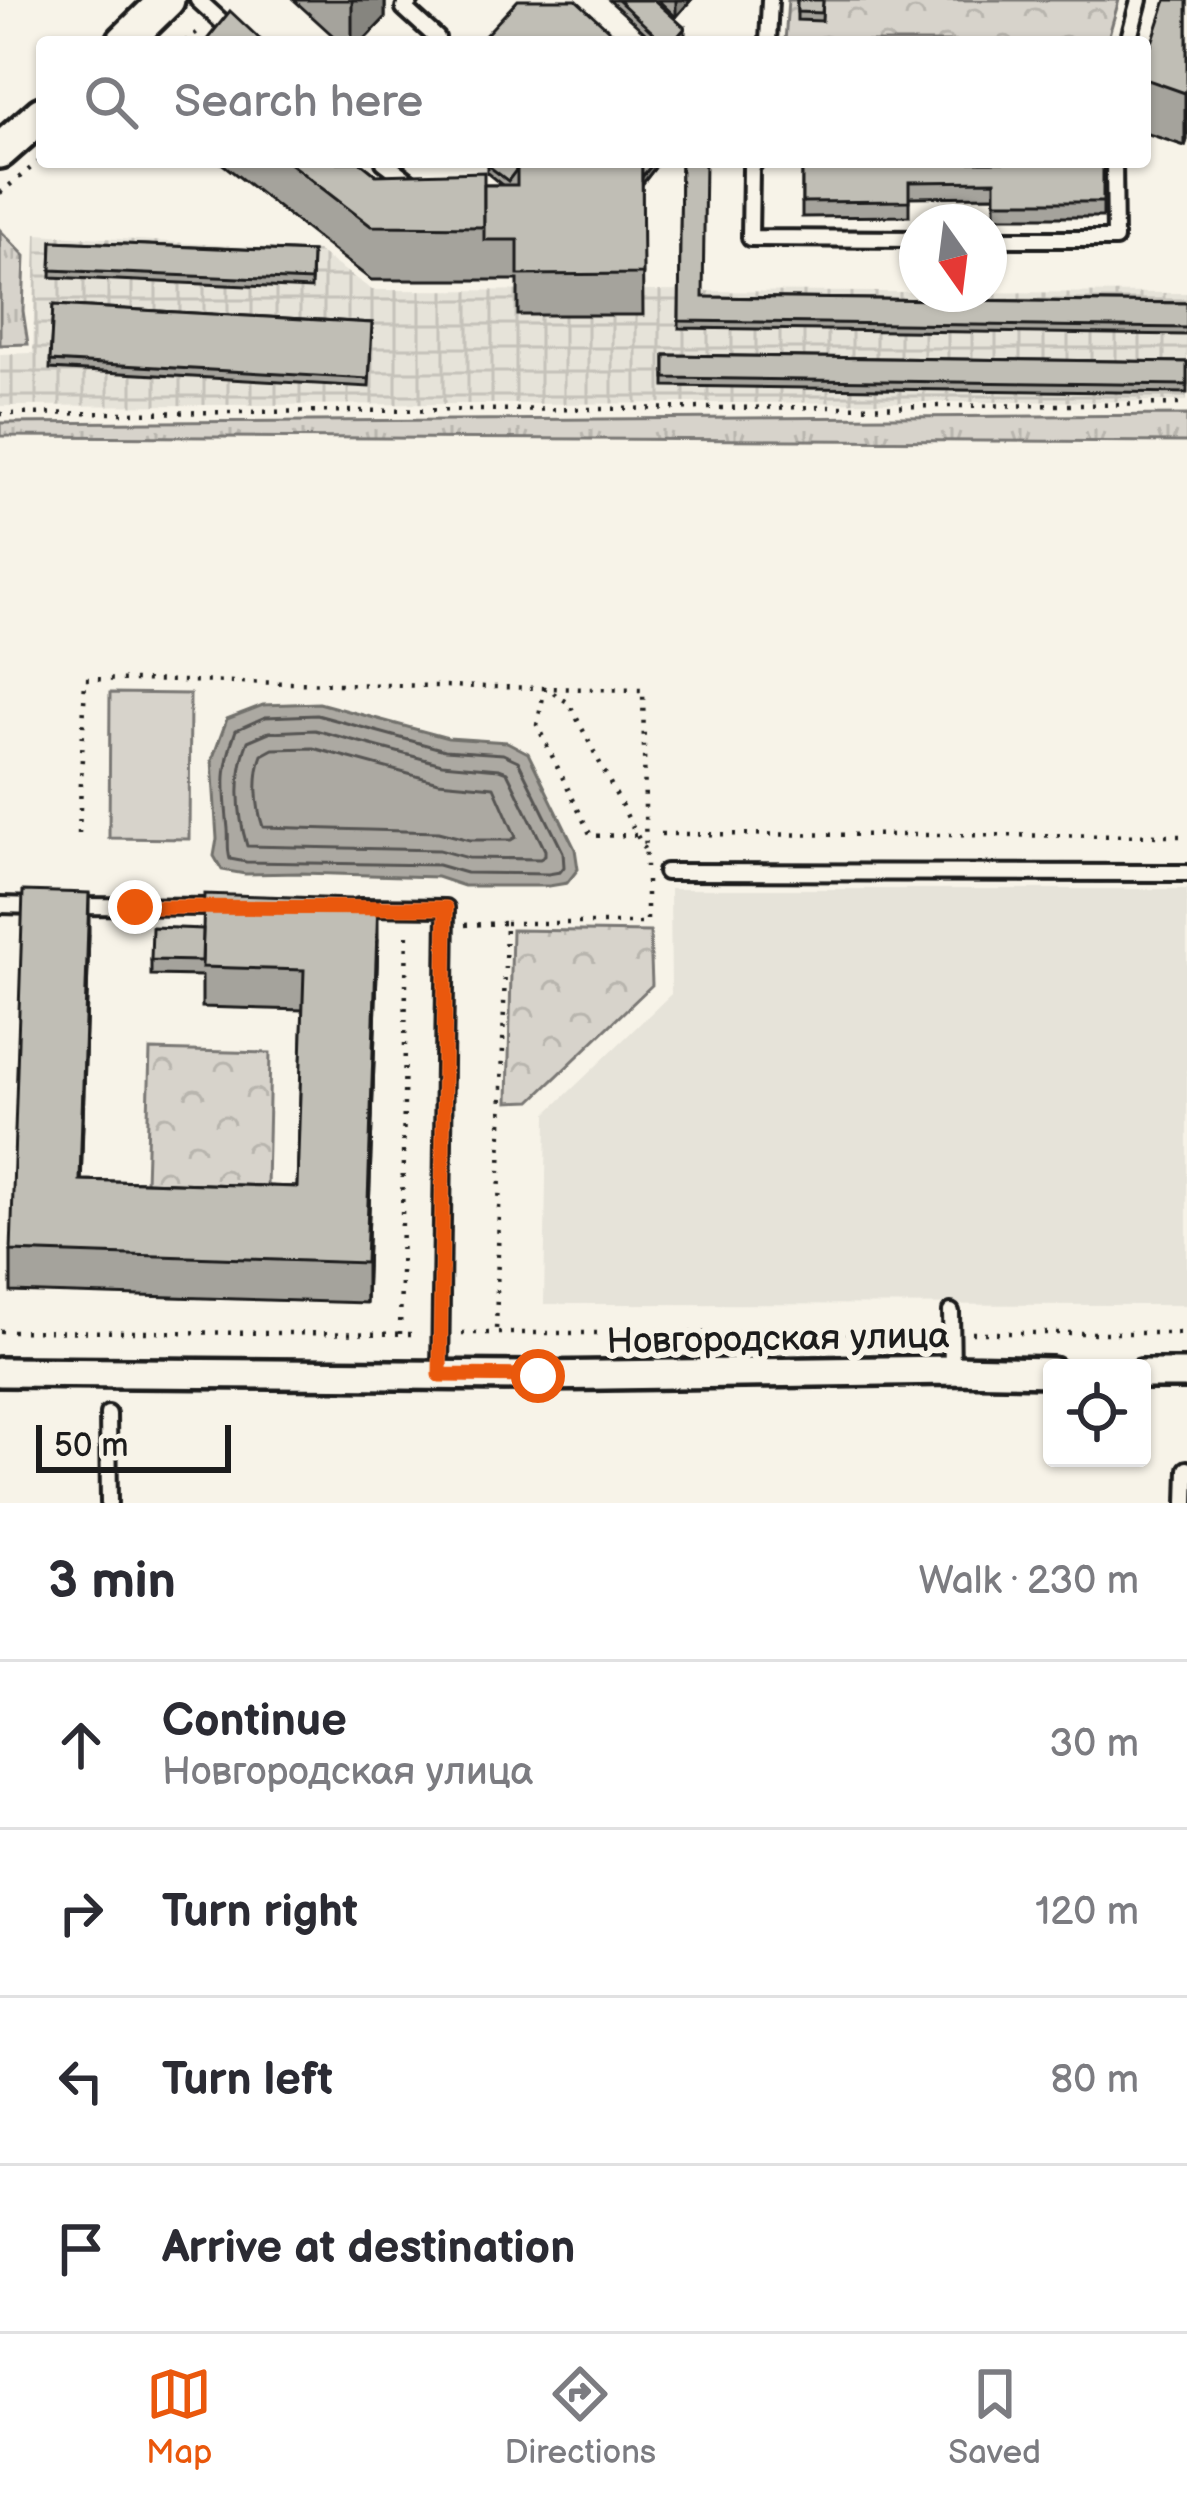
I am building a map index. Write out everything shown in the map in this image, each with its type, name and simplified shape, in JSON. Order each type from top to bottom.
[{"type":"street","points":[[130,36],[167,0]]},
{"type":"street","points":[[0,151],[36,119]]},
{"type":"street","name":"Новгородская улица","points":[[0,1372],[1043,1372]]},
{"type":"street","points":[[1151,1373],[1187,1374]]},
{"type":"lane","points":[[198,0],[237,36]]},
{"type":"lane","points":[[411,0],[404,8],[435,36]]},
{"type":"lane","points":[[768,36],[770,0]]},
{"type":"lane","points":[[1130,36],[1139,0]]},
{"type":"lane","points":[[392,168],[430,196]]},
{"type":"lane","points":[[751,168],[750,238],[899,238]]},
{"type":"lane","points":[[1007,239],[1115,239],[1114,168]]},
{"type":"lane","points":[[666,872],[1187,873]]},
{"type":"lane","points":[[0,905],[231,907]]},
{"type":"lane","points":[[351,908],[446,908],[440,1375]]},
{"type":"lane","points":[[951,1312],[952,1370]]},
{"type":"lane","points":[[107,1414],[109,1503]]},
{"type":"lane","points":[[1186,1503],[1187,1469]]},
{"type":"path","points":[[0,193],[36,163]]},
{"type":"path","points":[[0,414],[1187,404]]},
{"type":"path","points":[[79,834],[85,679],[643,690],[647,923],[408,927],[400,1334]]},
{"type":"path","points":[[545,688],[569,703],[646,854]]},
{"type":"path","points":[[545,688],[538,725],[591,836],[636,836]]},
{"type":"path","points":[[662,835],[1187,836]]},
{"type":"path","points":[[496,1333],[506,922]]},
{"type":"path","points":[[0,1330],[1187,1333]]},
{"type":"shaded area","points":[[36,234],[317,251],[372,290],[899,292],[899,312],[1007,312],[1007,292],[1187,293],[1187,401],[0,406],[0,354],[33,353]]},
{"type":"shaded area","points":[[670,889],[1187,889],[1187,1305],[544,1304],[547,1113],[671,994]]},
{"type":"green space","points":[[788,0],[1119,0],[1109,36],[785,36]]},
{"type":"green space","points":[[0,230],[25,256],[23,311],[28,344],[0,345]]},
{"type":"green space","points":[[1187,415],[1187,442],[0,436],[0,423]]},
{"type":"green space","points":[[110,693],[190,694],[189,839],[109,838]]},
{"type":"green space","points":[[512,930],[650,932],[652,985],[531,1101],[508,1102]]},
{"type":"green space","points":[[150,1050],[270,1053],[267,1187],[146,1184]]},
{"type":"water","points":[[319,703],[448,738],[507,742],[528,753],[575,849],[578,869],[567,883],[549,886],[464,886],[437,877],[222,870],[214,856],[212,760],[227,719],[263,705]]},
{"type":"building","points":[[518,0],[576,0],[615,36],[485,36]]},
{"type":"building","points":[[618,0],[654,0],[685,28],[678,36],[657,36]]},
{"type":"building","points":[[797,0],[823,0],[822,13],[797,12]]},
{"type":"building","points":[[1166,0],[1187,0],[1185,93],[1151,81],[1151,46]]},
{"type":"building","points":[[230,11],[257,36],[210,36]]},
{"type":"building","points":[[296,168],[367,168],[376,175],[484,172],[484,227],[371,226]]},
{"type":"building","points":[[491,168],[517,168],[508,181]]},
{"type":"building","points":[[517,168],[642,168],[643,274],[518,275],[518,240],[484,240],[484,185],[517,185]]},
{"type":"building","points":[[681,168],[705,168],[703,297],[899,299],[899,312],[1007,312],[1007,301],[1187,303],[1187,328],[679,321]]},
{"type":"building","points":[[802,168],[1103,168],[1103,202],[995,202],[995,181],[909,182],[909,201],[802,202]]},
{"type":"building","points":[[52,241],[312,252],[311,281],[51,270]]},
{"type":"building","points":[[53,305],[372,323],[369,379],[50,361]]},
{"type":"building","points":[[665,355],[1187,362],[1187,385],[665,378]]},
{"type":"building","points":[[23,891],[89,893],[80,1180],[297,1187],[304,970],[202,967],[204,894],[378,900],[366,1263],[11,1251]]},
{"type":"building","points":[[152,927],[203,929],[202,961],[151,960]]},
{"type":"route","points":[[135,907],[446,908],[440,1375],[538,1376]]}]
